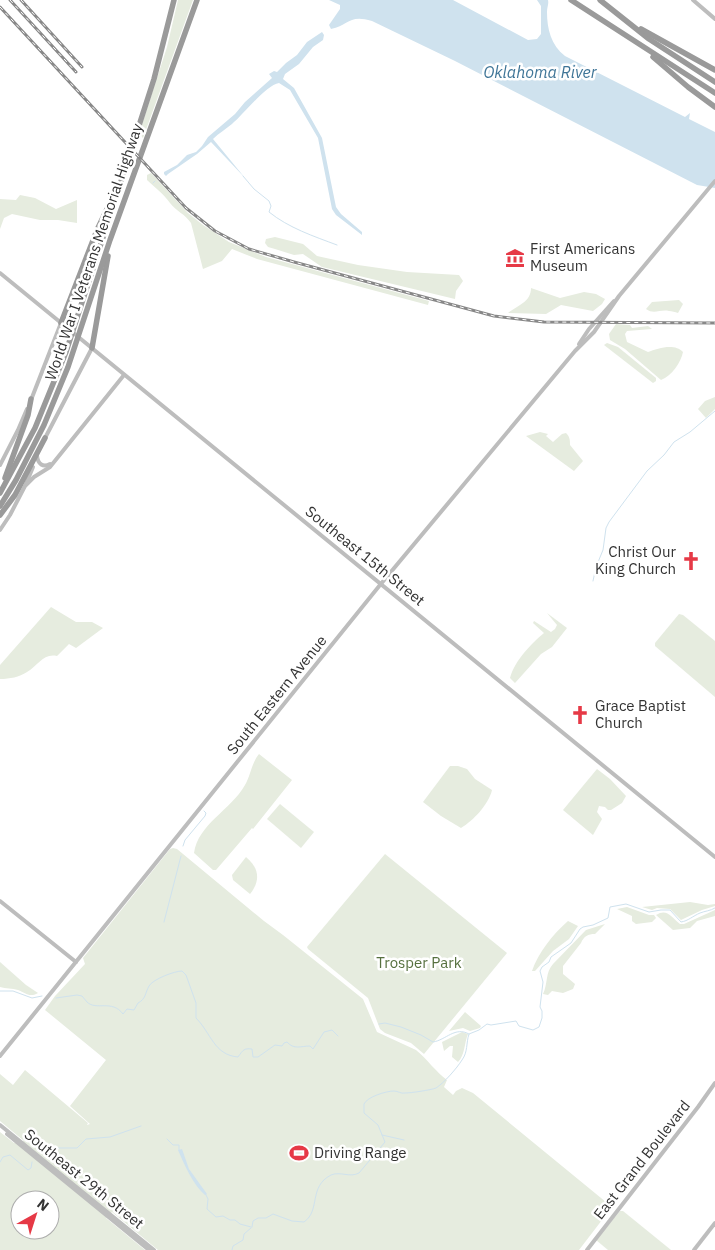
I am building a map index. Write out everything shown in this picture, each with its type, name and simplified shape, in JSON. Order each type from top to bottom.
[{"type":"highway","name":"World War I Veterans Memorial Highway","points":[[0,492],[31,435],[54,382],[159,61],[174,0]]},
{"type":"highway","name":"World War I Veterans Memorial Highway","points":[[0,506],[30,452],[68,368],[110,240],[197,0]]},
{"type":"highway","points":[[570,0],[715,94]]},
{"type":"highway","points":[[600,0],[664,50],[715,82]]},
{"type":"highway","points":[[622,18],[715,70]]},
{"type":"highway","points":[[638,44],[688,87],[715,107]]},
{"type":"highway","points":[[61,323],[97,230],[120,183]]},
{"type":"highway","points":[[92,348],[110,240]]},
{"type":"highway","points":[[0,492],[28,415],[31,399]]},
{"type":"highway","points":[[0,515],[15,495],[45,438]]},
{"type":"main road","points":[[693,0],[715,18]]},
{"type":"main road","name":"South Eastern Avenue","points":[[0,1056],[380,584],[574,351],[594,332],[619,296],[715,181]]},
{"type":"main road","name":"Southeast 15th Street","points":[[0,273],[715,857]]},
{"type":"main road","points":[[0,465],[18,430],[61,323]]},
{"type":"main road","points":[[0,530],[25,486],[45,438],[92,348]]},
{"type":"main road","points":[[25,486],[34,477],[48,469],[124,375]]},
{"type":"main road","points":[[37,456],[39,463],[43,466],[52,463]]},
{"type":"main road","points":[[0,902],[76,962]]},
{"type":"main road","name":"East Grand Boulevard","points":[[586,1250],[715,1083]]},
{"type":"main road","name":"Southeast 29th Street","points":[[0,1126],[148,1250]]},
{"type":"main road","name":"Southeast 29th Street","points":[[0,1126],[154,1250]]},
{"type":"main road","points":[[694,1250],[715,1223]]},
{"type":"green space","points":[[178,0],[193,0],[143,138],[139,134],[167,47]]},
{"type":"green space","points":[[151,173],[188,213],[229,242],[266,257],[429,301],[428,305],[257,259],[232,249],[222,261],[203,269],[191,223],[147,180],[147,175]]},
{"type":"green space","points":[[20,195],[35,198],[56,209],[77,200],[77,223],[40,220],[12,214],[4,218],[0,229],[0,199],[16,200]]},
{"type":"green space","points":[[275,237],[303,244],[317,256],[358,265],[407,272],[459,275],[463,281],[456,291],[455,299],[322,267],[303,254],[294,255],[268,247],[265,243],[266,239]]},
{"type":"green space","points":[[531,288],[560,298],[584,292],[596,294],[605,299],[593,311],[561,305],[546,314],[508,313],[529,297]]},
{"type":"green space","points":[[679,300],[683,304],[678,313],[672,311],[652,312],[646,309],[652,302]]},
{"type":"green space","points":[[616,324],[630,325],[632,328],[648,326],[652,329],[627,331],[625,334],[627,342],[648,352],[666,347],[680,349],[683,352],[675,368],[661,380],[625,349],[610,340],[609,334]]},
{"type":"green space","points":[[607,343],[618,347],[656,378],[656,381],[653,383],[604,345]]},
{"type":"green space","points":[[715,397],[715,409],[706,418],[698,409],[705,401]]},
{"type":"green space","points":[[540,432],[548,434],[546,436],[553,442],[566,433],[570,439],[570,445],[583,461],[574,471],[526,436]]},
{"type":"green space","points":[[51,607],[76,622],[92,622],[103,628],[76,648],[69,644],[57,656],[44,658],[24,674],[0,679],[0,665]]},
{"type":"green space","points":[[547,613],[567,628],[552,647],[541,654],[515,683],[510,678],[512,671],[529,647],[544,633],[533,623],[534,621],[551,632],[557,625]]},
{"type":"green space","points":[[679,614],[683,615],[715,641],[715,697],[655,646],[655,643]]},
{"type":"green space","points":[[259,754],[292,780],[253,829],[216,870],[213,870],[194,853],[197,843],[208,825],[239,794]]},
{"type":"green space","points":[[450,766],[467,769],[475,779],[492,790],[488,801],[480,812],[461,828],[423,802]]},
{"type":"green space","points":[[597,769],[610,779],[626,796],[622,803],[611,810],[599,806],[597,812],[602,819],[593,835],[563,810]]},
{"type":"green space","points":[[280,804],[314,832],[301,848],[267,819]]},
{"type":"green space","points":[[170,849],[177,849],[363,999],[377,1032],[416,1050],[447,1080],[444,1087],[453,1095],[462,1088],[473,1093],[612,1207],[579,1250],[158,1250],[112,1212],[106,1218],[145,1250],[0,1250],[0,1132],[14,1143],[24,1141],[0,1121],[0,1074],[13,1085],[25,1070],[88,1123],[87,1125],[90,1124],[70,1106],[106,1060],[45,1010],[55,996],[85,964],[83,958]]},
{"type":"green space","name":"Trosper Park","points":[[385,854],[507,953],[424,1054],[411,1043],[385,1033],[380,1029],[368,998],[307,947]]},
{"type":"green space","points":[[246,857],[254,865],[257,874],[256,884],[250,894],[233,880],[232,875]]},
{"type":"green space","points":[[690,902],[708,905],[715,904],[715,906],[681,920],[670,909],[657,908],[652,910],[642,907]]},
{"type":"green space","points":[[627,907],[654,915],[656,918],[652,922],[636,924],[632,921],[632,916],[617,909]]},
{"type":"green space","points":[[715,910],[715,916],[697,921],[690,928],[673,930],[656,915],[663,912],[680,924],[684,924]]},
{"type":"green space","points":[[568,921],[578,926],[569,939],[553,951],[535,971],[532,971],[538,957],[547,944]]},
{"type":"green space","points":[[605,924],[595,934],[585,937],[563,966],[563,974],[575,984],[573,989],[563,993],[552,991],[548,995],[543,994],[550,967],[586,930]]},
{"type":"green space","points":[[0,962],[38,993],[30,995],[16,989],[0,987]]},
{"type":"green space","points":[[465,1012],[481,1026],[480,1028],[470,1031],[463,1028],[449,1031]]},
{"type":"green space","points":[[462,1032],[468,1034],[463,1053],[458,1062],[452,1057],[453,1046],[444,1051],[442,1042]]},
{"type":"green space","points":[[620,1211],[623,1211],[671,1250],[608,1250],[596,1240]]},
{"type":"water","name":"Oklahoma River","points":[[329,0],[453,0],[528,40],[537,39],[541,34],[541,6],[537,0],[548,0],[547,18],[549,30],[556,47],[565,56],[685,117],[690,113],[689,119],[715,132],[715,188],[697,185],[455,61],[372,21],[354,19],[331,29],[329,25],[340,9],[340,5]]},
{"type":"water","points":[[322,32],[324,35],[323,40],[313,47],[299,64],[285,74],[283,79],[294,88],[322,138],[336,207],[341,214],[362,232],[362,235],[336,215],[332,209],[318,138],[290,90],[279,83],[268,89],[232,124],[213,139],[245,178],[211,142],[166,176],[164,174],[164,172],[177,165],[187,155],[196,152],[208,137],[272,78],[269,74],[274,71],[277,72],[297,55],[307,42]]},
{"type":"water","points":[[182,1149],[189,1169],[207,1194],[205,1195],[201,1191],[189,1174],[178,1150]]},
{"type":"waterway","points":[[243,176],[254,189],[269,201],[271,206],[269,212],[277,218],[302,231],[337,245]]},
{"type":"waterway","points":[[593,581],[603,550],[606,528],[609,522],[647,471],[664,455],[674,442],[690,432],[715,411]]},
{"type":"waterway","points":[[183,846],[185,840],[205,816],[206,813],[204,811]]},
{"type":"waterway","points":[[164,922],[181,856]]},
{"type":"waterway","points":[[252,1227],[253,1221],[273,1214],[292,1221],[304,1222],[312,1211],[319,1186],[324,1180],[334,1174],[352,1175],[359,1173],[385,1142],[378,1125],[364,1113],[366,1101],[391,1091],[404,1093],[436,1088],[443,1083],[464,1057],[469,1034],[487,1024],[516,1021],[519,1026],[533,1030],[539,1027],[542,1018],[540,1007],[543,982],[540,971],[542,967],[549,962],[551,957],[571,943],[580,929],[608,918],[610,907],[626,904],[649,912],[670,910],[681,922],[715,908]]},
{"type":"waterway","points":[[56,998],[82,996],[87,1002],[95,1006],[114,1007],[123,1014],[127,1009],[134,1010],[144,998],[151,983],[159,978],[182,971],[186,975],[196,1003],[196,1018],[218,1048],[230,1055],[238,1057],[244,1050],[252,1049],[253,1057],[258,1057],[275,1045],[282,1046],[287,1042],[295,1047],[310,1046],[313,1049],[324,1032],[332,1030],[338,1036]]},
{"type":"waterway","points":[[0,991],[13,991],[32,998],[42,996]]},
{"type":"waterway","points":[[379,1024],[385,1023],[401,1027],[433,1042],[455,1032],[469,1034]]},
{"type":"waterway","points":[[41,1152],[58,1148],[77,1148],[86,1139],[110,1137],[141,1126]]},
{"type":"waterway","points":[[382,1135],[404,1140]]},
{"type":"waterway","points":[[167,1139],[173,1145],[179,1145],[179,1150]]},
{"type":"waterway","points":[[0,1162],[3,1157],[10,1155],[28,1170],[31,1168],[32,1162]]},
{"type":"waterway","points":[[205,1193],[208,1199],[207,1209],[216,1217],[223,1216],[251,1227]]},
{"type":"waterway","points":[[232,1250],[233,1246],[243,1240],[244,1234],[251,1228]]},
{"type":"railway","points":[[10,0],[76,72]]},
{"type":"railway","points":[[21,0],[82,67]]},
{"type":"railway","points":[[0,7],[186,208],[215,231],[249,249],[494,316],[544,322],[715,323]]},
{"type":"place","name":"First Americans Museum","points":[[515,258]]},
{"type":"place","name":"Christ Our King Church","points":[[691,561]]},
{"type":"place","name":"Grace Baptist Church","points":[[580,715]]},
{"type":"place","name":"Driving Range","points":[[299,1153]]}]
